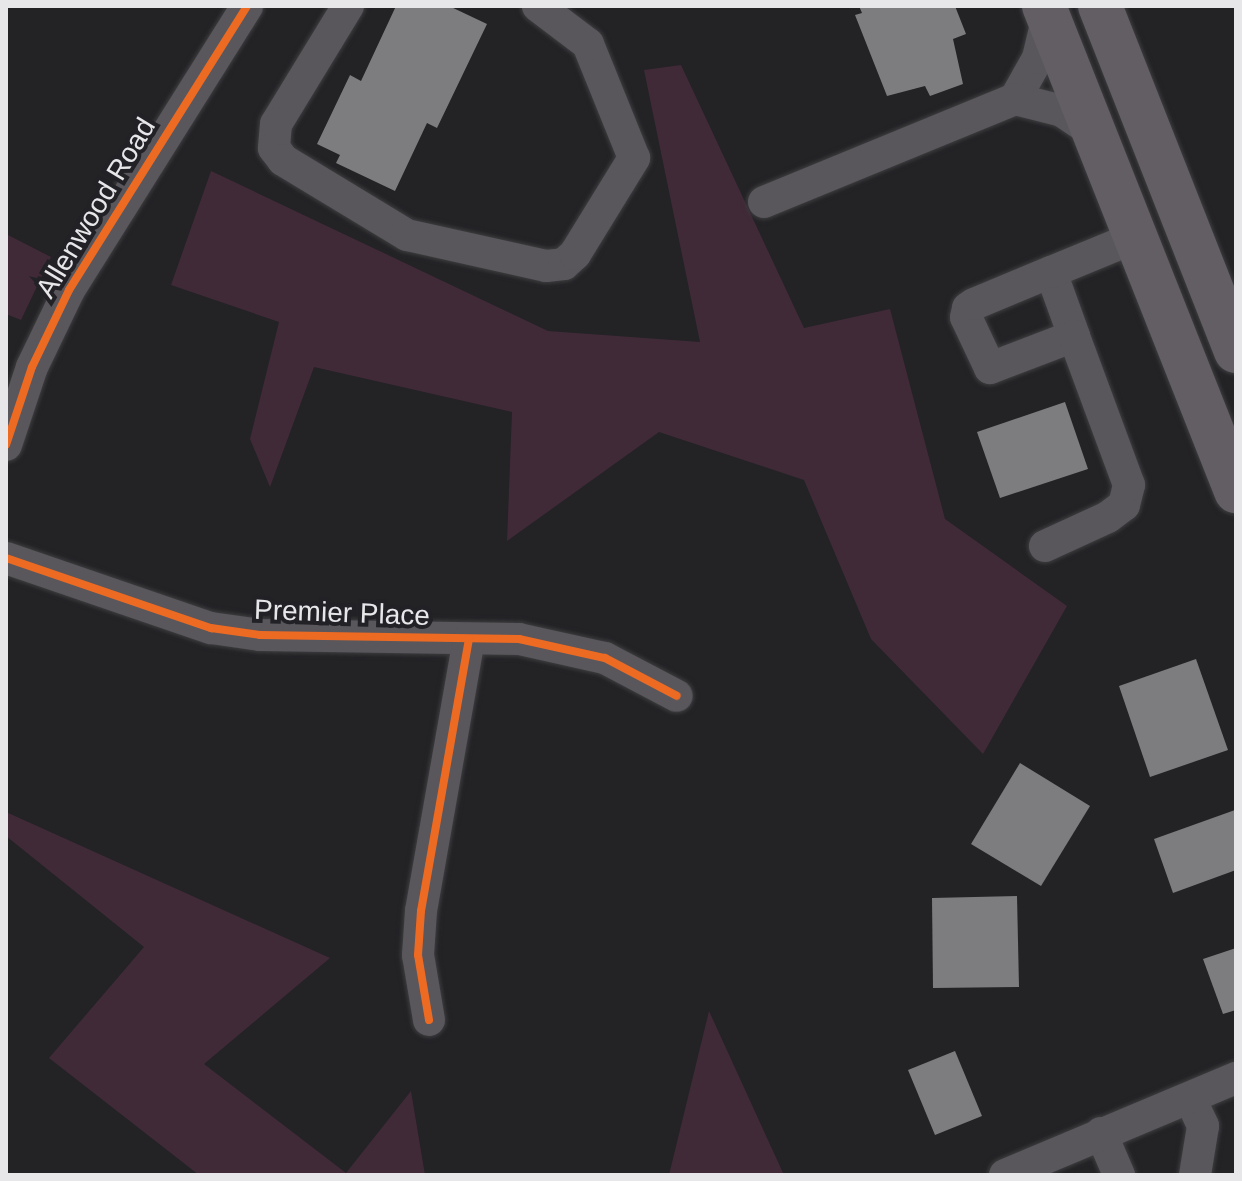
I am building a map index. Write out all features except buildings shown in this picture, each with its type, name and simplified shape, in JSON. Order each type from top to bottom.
[{"type":"highway","points":[[1100,6],[1236,351]]},
{"type":"highway","points":[[1046,11],[1236,491]]},
{"type":"street","name":"Allenwood Road","points":[[6,445],[32,367],[69,290],[247,6]]},
{"type":"street","points":[[348,6],[276,124],[274,148],[283,160],[407,235],[546,266],[564,264],[575,254],[634,158],[588,44],[556,11]]},
{"type":"street","points":[[1015,99],[1038,58],[1046,11]]},
{"type":"street","points":[[764,202],[1015,99],[1062,111],[1095,133]]},
{"type":"street","points":[[1074,336],[990,368],[966,317],[974,304],[1136,237]]},
{"type":"street","points":[[1045,546],[1108,517],[1124,505],[1129,485],[1051,272]]},
{"type":"street","name":"Premier Place","points":[[6,558],[211,628],[260,635],[532,641],[605,658],[677,696]]},
{"type":"street","points":[[429,1020],[418,955],[421,911],[469,639]]},
{"type":"street","points":[[1005,1175],[1236,1078]]},
{"type":"street","points":[[1190,1098],[1203,1126],[1195,1175]]},
{"type":"street","points":[[1101,1133],[1119,1175]]},
{"type":"shaded area","points":[[681,65],[804,328],[890,309],[945,519],[1067,606],[983,754],[871,639],[804,480],[659,432],[507,541],[512,412],[314,367],[270,487],[250,439],[279,322],[171,285],[211,171],[548,331],[700,342],[644,70]]},
{"type":"shaded area","points":[[6,234],[51,257],[21,320],[6,314]]},
{"type":"shaded area","points":[[6,812],[330,958],[204,1064],[346,1173],[411,1091],[425,1175],[199,1175],[49,1058],[144,947],[6,836]]},
{"type":"shaded area","points":[[709,1011],[784,1175],[669,1175]]},
{"type":"cycle path","points":[[6,445],[32,367],[69,290],[247,6]]},
{"type":"cycle path","points":[[6,558],[211,628],[260,635],[519,639],[605,658],[677,696]]},
{"type":"cycle path","points":[[429,1020],[418,955],[421,911],[469,639]]}]
